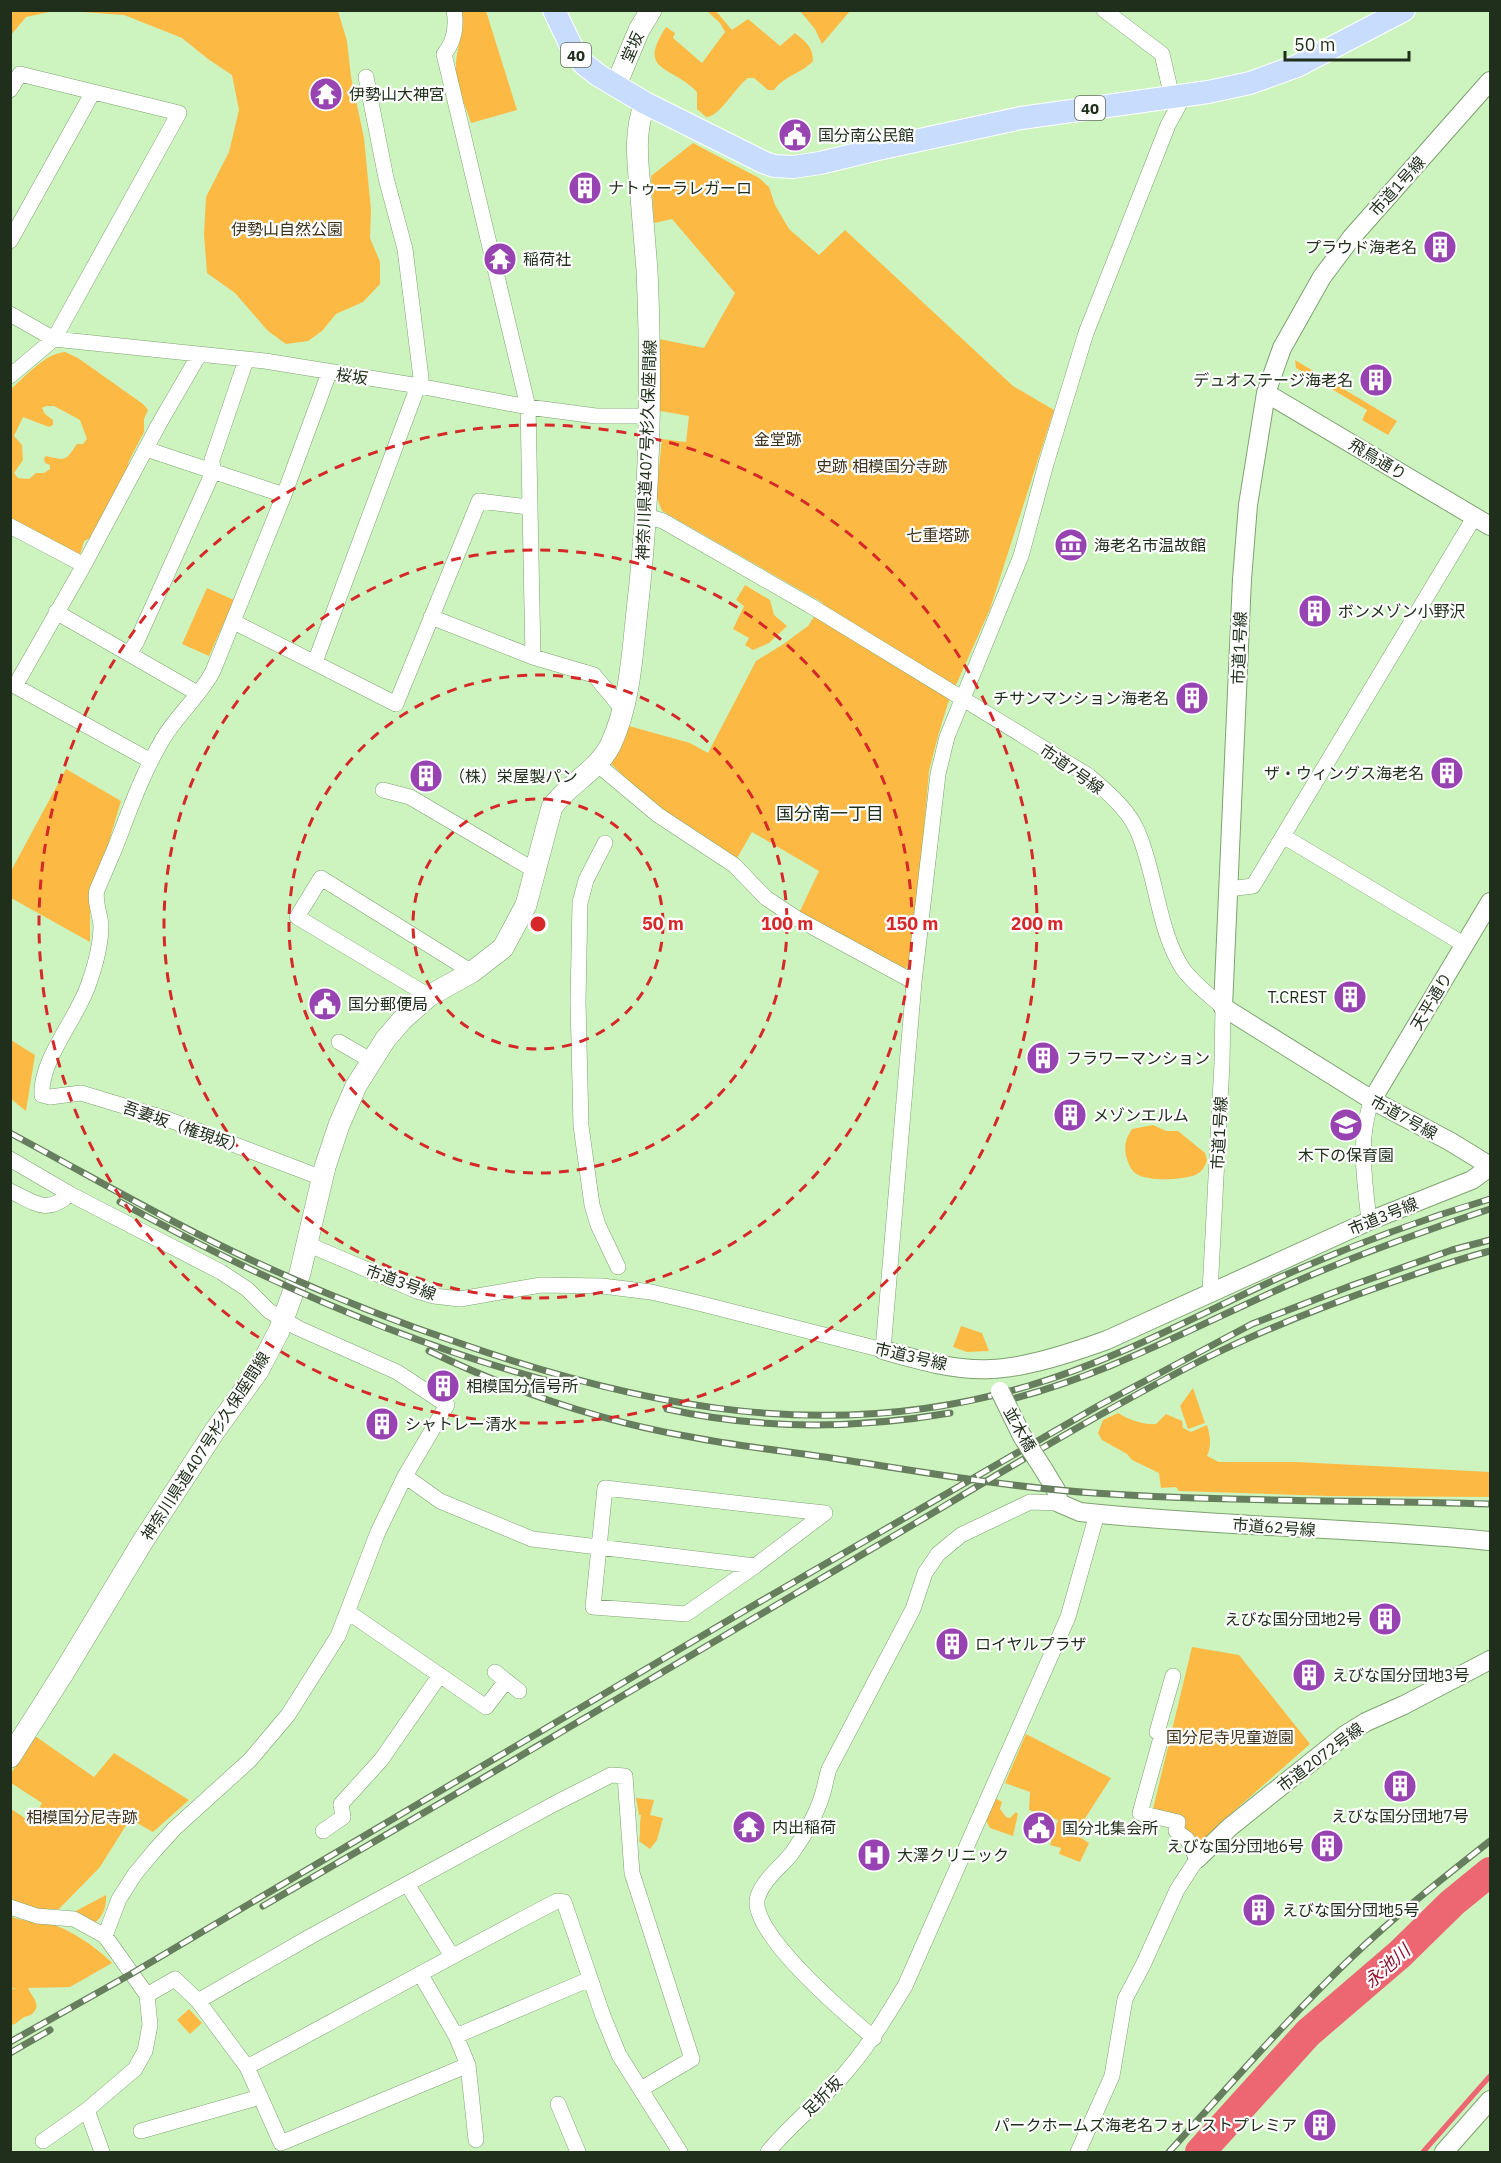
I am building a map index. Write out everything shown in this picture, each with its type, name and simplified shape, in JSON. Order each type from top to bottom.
[{"type":"main road","name":"40","points":[[554,10],[573,50],[584,64],[615,85],[645,103],[763,162],[774,166],[793,167],[1021,118],[1208,92],[1250,83],[1297,66],[1404,10]]},
{"type":"main road","name":"堂坂","points":[[615,85],[639,30],[651,10]]},
{"type":"main road","name":"神奈川県道407号杉久保座間線","points":[[10,1757],[143,1541],[214,1432],[258,1371],[279,1331],[298,1281],[322,1178],[339,1125],[356,1086],[385,1040],[402,1020],[429,996],[472,972],[503,948],[526,905],[552,807],[559,797],[597,764],[610,746],[623,710],[631,666],[646,516],[650,334],[636,145],[640,117],[645,103]]},
{"type":"street","points":[[454,10],[456,20],[452,46],[444,54],[528,407],[528,507],[533,657]]},
{"type":"street","points":[[883,1350],[914,982],[938,774],[947,737],[1021,556],[1086,333],[1160,147],[1178,95],[1162,54],[1104,10]]},
{"type":"street","points":[[10,90],[20,74],[179,113],[54,339],[10,376]]},
{"type":"street","points":[[315,662],[421,378],[405,249],[386,178],[366,77]]},
{"type":"street","name":"市道1号線","points":[[1209,1292],[1221,1086],[1243,568],[1248,505],[1266,393],[1282,348],[1322,277],[1378,206],[1491,81]]},
{"type":"street","points":[[10,242],[93,92]]},
{"type":"street","points":[[10,314],[54,339]]},
{"type":"street","name":"桜坂","points":[[54,339],[246,360],[419,386],[528,407],[597,416],[649,416]]},
{"type":"street","points":[[199,355],[84,566],[15,686],[151,761],[161,741],[208,682],[284,495],[329,373]]},
{"type":"street","points":[[129,654],[137,641],[213,472],[212,459],[246,360]]},
{"type":"street","name":"飛鳥通り","points":[[1266,393],[1483,521]]},
{"type":"street","points":[[146,449],[284,495]]},
{"type":"street","points":[[234,622],[396,704],[479,501],[528,507]]},
{"type":"street","name":"市道7号線","points":[[646,516],[663,521],[811,606],[1089,776],[1119,803],[1138,831],[1149,862],[1167,931],[1183,968],[1202,990],[1223,1007],[1372,1100],[1491,1166]]},
{"type":"street","points":[[1228,889],[1253,886],[1483,521]]},
{"type":"street","points":[[10,526],[84,566]]},
{"type":"street","points":[[56,612],[197,693]]},
{"type":"street","points":[[431,617],[533,657],[594,675],[623,710]]},
{"type":"street","name":"吾妻坂（権現坂）","points":[[151,761],[132,799],[96,893],[101,926],[89,985],[64,1036],[54,1051],[42,1088],[42,1095],[50,1097],[81,1093],[167,1119],[322,1178]]},
{"type":"street","points":[[597,764],[658,815],[734,865],[766,898],[788,913],[914,982]]},
{"type":"street","points":[[383,790],[410,797],[534,870]]},
{"type":"street","points":[[1283,836],[1465,945]]},
{"type":"street","points":[[604,843],[586,880],[580,903],[578,1001],[581,1126],[592,1205],[598,1225],[618,1267]]},
{"type":"street","points":[[429,996],[297,917],[321,878],[472,972]]},
{"type":"street","name":"天平通り","points":[[1372,1100],[1491,902]]},
{"type":"street","points":[[339,1042],[372,1060]]},
{"type":"street","points":[[1370,1221],[1362,1158],[1364,1127],[1372,1100]]},
{"type":"street","points":[[10,1159],[70,1194],[221,1272],[247,1289],[269,1311],[298,1328],[397,1372],[447,1405],[405,1476],[378,1532],[338,1636],[288,1715],[250,1760],[175,1828],[148,1858],[119,1899],[105,1936]]},
{"type":"street","name":"市道3号線","points":[[307,1244],[434,1296],[460,1299],[541,1285],[602,1286],[694,1302],[944,1366],[992,1370],[1049,1358],[1107,1340],[1370,1221],[1472,1180],[1491,1166]]},
{"type":"street","points":[[10,1191],[48,1207],[59,1204],[70,1194]]},
{"type":"street","name":"並木橋","points":[[992,1370],[1022,1436],[1056,1490],[1059,1503]]},
{"type":"street","points":[[405,1476],[440,1501],[532,1539],[755,1566]]},
{"type":"street","points":[[605,1488],[825,1513],[686,1614],[593,1607],[599,1547],[605,1488]]},
{"type":"street","points":[[874,2038],[825,1996],[780,1948],[758,1911],[757,1898],[763,1886],[792,1852],[808,1826],[822,1796],[829,1769],[913,1609],[925,1573],[938,1554],[961,1535],[1030,1502],[1059,1503]]},
{"type":"street","name":"市道62号線","points":[[1059,1503],[1080,1512],[1097,1514],[1491,1541]]},
{"type":"street","name":"足折坂","points":[[768,2152],[779,2138],[840,2079],[874,2038],[905,1986],[1068,1617],[1097,1514]]},
{"type":"street","points":[[348,1612],[486,1707],[500,1677],[519,1691]]},
{"type":"street","name":"市道2072号線","points":[[1197,1859],[1230,1827],[1345,1735],[1366,1722],[1491,1660]]},
{"type":"street","points":[[323,1831],[343,1817],[341,1804],[381,1760],[440,1675]]},
{"type":"street","points":[[1078,2152],[1112,2076],[1125,1999],[1163,1925],[1177,1890],[1197,1859],[1187,1839],[1176,1831],[1178,1822],[1140,1813],[1162,1734],[1157,1732],[1173,1676]]},
{"type":"street","points":[[198,2001],[313,1935],[611,1774],[625,1776],[632,1873],[692,2059],[641,2089]]},
{"type":"street","points":[[407,1884],[452,1956]]},
{"type":"street","points":[[247,2067],[557,1901],[564,1902],[619,2055],[680,2152]]},
{"type":"street","points":[[10,1907],[37,1916],[74,1919],[105,1936],[147,1995],[150,2025],[145,2051],[135,2069],[87,2110],[43,2141]]},
{"type":"street","points":[[421,1975],[456,2036],[468,2065],[476,2140]]},
{"type":"street","points":[[147,1995],[175,1979],[198,2001],[247,2067],[281,2143],[468,2065]]},
{"type":"street","points":[[456,2036],[590,1979]]},
{"type":"street","points":[[141,2131],[260,2097]]},
{"type":"street","points":[[1444,2152],[1491,2100]]},
{"type":"street","points":[[558,2104],[578,2152]]},
{"type":"street","points":[[87,2110],[102,2152]]},
{"type":"green space","points":[[11,10],[54,11],[26,17],[11,35]]},
{"type":"green space","points":[[715,10],[732,30],[748,19],[780,46],[795,33],[808,45],[813,61],[783,81],[774,90],[768,90],[754,78],[748,78],[717,112],[706,117],[697,109],[697,92],[661,67],[656,61],[655,53],[666,27],[675,33],[673,38],[702,63],[725,32],[720,23],[707,11]]},
{"type":"green space","name":"伊勢山自然公園","points":[[68,11],[338,11],[347,41],[351,77],[364,138],[371,210],[370,238],[380,262],[380,284],[363,302],[336,314],[322,331],[308,341],[286,344],[268,331],[235,293],[207,273],[204,235],[206,197],[229,152],[239,110],[232,75],[182,38],[124,15]]},
{"type":"green space","points":[[461,11],[486,11],[517,110],[471,123],[456,72],[462,26]]},
{"type":"green space","points":[[800,11],[850,11],[822,44],[815,29]]},
{"type":"green space","name":"史跡 相模国分寺跡","points":[[693,143],[759,178],[769,187],[775,205],[789,229],[819,255],[845,230],[1013,386],[1054,410],[990,609],[948,703],[938,736],[929,771],[909,964],[903,973],[799,913],[819,871],[752,832],[736,860],[686,826],[624,777],[610,763],[629,726],[690,743],[708,753],[756,661],[808,626],[823,603],[662,511],[656,495],[662,439],[686,442],[689,416],[660,411],[659,339],[704,348],[735,293],[672,219],[654,223],[651,176]]},
{"type":"green space","points":[[65,352],[78,358],[143,404],[148,410],[144,419],[144,432],[129,461],[125,478],[95,536],[84,541],[80,555],[11,524],[11,389],[36,366]],"holes":[[[54,406],[80,420],[87,439],[83,444],[77,444],[65,458],[46,456],[45,463],[50,465],[50,469],[44,473],[36,473],[29,479],[18,478],[14,473],[23,460],[22,445],[14,436],[23,417],[49,427],[53,425],[53,420],[45,414],[42,408]]]},
{"type":"green space","points":[[1295,360],[1397,421],[1388,435],[1362,420],[1367,410],[1296,368]]},
{"type":"green space","points":[[745,585],[770,600],[774,615],[787,626],[769,643],[753,650],[745,645],[749,638],[733,629],[744,606],[736,600]]},
{"type":"green space","points":[[207,588],[234,600],[209,656],[182,644]]},
{"type":"green space","points":[[66,769],[121,801],[105,855],[90,891],[90,942],[11,898],[11,871]]},
{"type":"green space","points":[[11,1040],[35,1055],[26,1111],[11,1099]]},
{"type":"green space","points":[[1153,1125],[1166,1131],[1178,1131],[1205,1153],[1207,1160],[1201,1171],[1189,1177],[1173,1179],[1148,1178],[1135,1173],[1128,1163],[1125,1152],[1128,1135],[1132,1129]]},
{"type":"green space","points":[[961,1326],[982,1333],[989,1351],[967,1352],[953,1347]]},
{"type":"green space","points":[[1193,1388],[1205,1423],[1188,1429],[1180,1406]]},
{"type":"green space","points":[[1118,1413],[1137,1422],[1151,1424],[1156,1424],[1166,1414],[1182,1421],[1183,1428],[1191,1432],[1207,1425],[1210,1448],[1207,1456],[1219,1462],[1297,1462],[1490,1472],[1490,1497],[1329,1496],[1179,1491],[1176,1487],[1161,1488],[1159,1473],[1132,1460],[1127,1454],[1102,1440],[1098,1433],[1103,1420]]},
{"type":"green space","name":"国分尼寺児童遊園","points":[[1192,1647],[1239,1655],[1310,1744],[1225,1819],[1197,1848],[1183,1830],[1183,1816],[1153,1809]]},
{"type":"green space","points":[[1026,1734],[1111,1778],[1075,1834],[1089,1843],[1080,1862],[1059,1854],[1061,1848],[1050,1845],[1058,1820],[1029,1810],[1030,1792],[1005,1783]]},
{"type":"green space","name":"相模国分尼寺跡","points":[[35,1736],[94,1777],[114,1753],[189,1800],[153,1832],[130,1819],[100,1867],[59,1909],[37,1910],[11,1900],[11,1809],[31,1822],[42,1803],[11,1783],[10,1775]]},
{"type":"green space","points":[[636,1798],[654,1800],[650,1815],[663,1818],[657,1840],[650,1849],[639,1841],[641,1815],[639,1815]]},
{"type":"green space","points":[[995,1798],[1002,1802],[1000,1809],[1006,1817],[1010,1818],[1016,1812],[1018,1814],[1013,1836],[990,1828],[985,1819]]},
{"type":"green space","points":[[106,1895],[104,1911],[94,1923],[74,1912]]},
{"type":"green space","points":[[10,1916],[55,1925],[73,1933],[112,1963],[70,1987],[28,1988],[36,2004],[35,2011],[11,2025],[11,1989],[18,1988],[11,1988]]},
{"type":"green space","points":[[189,2009],[202,2023],[190,2034],[177,2020]]},
{"type":"waterway","name":"永池川","points":[[1200,2152],[1308,2033],[1400,1954],[1452,1903],[1490,1872]]},
{"type":"waterway","points":[[1423,2152],[1490,2076]]},
{"type":"railway","points":[[10,1133],[234,1252],[404,1324],[532,1367],[602,1386],[672,1401],[742,1411],[813,1415],[884,1413],[956,1404],[1028,1386],[1126,1350],[1334,1254],[1490,1199]]},
{"type":"railway","points":[[120,1202],[227,1258],[338,1309],[452,1352],[568,1386]]},
{"type":"railway","points":[[1000,1402],[1074,1380],[1110,1366],[1336,1265],[1490,1209]]},
{"type":"railway","points":[[10,2042],[131,1974],[744,1611],[1098,1406],[1252,1324],[1452,1250],[1490,1240]]},
{"type":"railway","points":[[263,1906],[1045,1446],[1162,1381],[1248,1338],[1295,1318],[1415,1274],[1490,1251]]},
{"type":"railway","points":[[429,1351],[524,1392],[623,1422],[726,1443],[962,1478],[1028,1487],[1144,1496],[1490,1504]]},
{"type":"railway","points":[[667,1409],[738,1421],[808,1425],[879,1422],[950,1413]]},
{"type":"railway","points":[[1169,2152],[1282,2028],[1353,1956],[1403,1911],[1490,1841]]},
{"type":"railway","points":[[10,2053],[50,2030]]},
{"type":"place","name":"伊勢山大神宮","points":[[326,94]]},
{"type":"place","name":"国分南公民館","points":[[795,135]]},
{"type":"place","name":"ナトゥーラレガーロ","points":[[585,188]]},
{"type":"place","name":"プラウド海老名","points":[[1440,247]]},
{"type":"place","name":"稲荷社","points":[[500,259]]},
{"type":"place","name":"デュオステージ海老名","points":[[1376,380]]},
{"type":"place","name":"海老名市温故館","points":[[1071,545]]},
{"type":"place","name":"ボンメゾン小野沢","points":[[1315,611]]},
{"type":"place","name":"チサンマンション海老名","points":[[1192,698]]},
{"type":"place","name":"ザ・ウィングス海老名","points":[[1447,773]]},
{"type":"place","name":"（株）栄屋製パン","points":[[426,776]]},
{"type":"place","name":"T.CREST","points":[[1350,997]]},
{"type":"place","name":"国分郵便局","points":[[325,1004]]},
{"type":"place","name":"フラワーマンション","points":[[1043,1058]]},
{"type":"place","name":"メゾンエルム","points":[[1070,1115]]},
{"type":"place","name":"木下の保育園","points":[[1346,1125]]},
{"type":"place","name":"相模国分信号所","points":[[443,1386]]},
{"type":"place","name":"シャトレー清水","points":[[382,1424]]},
{"type":"place","name":"えびな国分団地2号","points":[[1385,1619]]},
{"type":"place","name":"ロイヤルプラザ","points":[[952,1644]]},
{"type":"place","name":"えびな国分団地3号","points":[[1309,1675]]},
{"type":"place","name":"えびな国分団地7号","points":[[1400,1786]]},
{"type":"place","name":"内出稲荷","points":[[749,1827]]},
{"type":"place","name":"国分北集会所","points":[[1039,1828]]},
{"type":"place","name":"えびな国分団地6号","points":[[1327,1846]]},
{"type":"place","name":"大澤クリニック","points":[[874,1855]]},
{"type":"place","name":"えびな国分団地5号","points":[[1259,1910]]},
{"type":"place","name":"パークホームズ海老名フォレストプレミア","points":[[1320,2125]]},
{"type":"district","name":"国分南一丁目","points":[[830,813]]},
{"type":"park label","name":"金堂跡","points":[[778,439]]},
{"type":"park label","name":"七重塔跡","points":[[938,535]]}]
